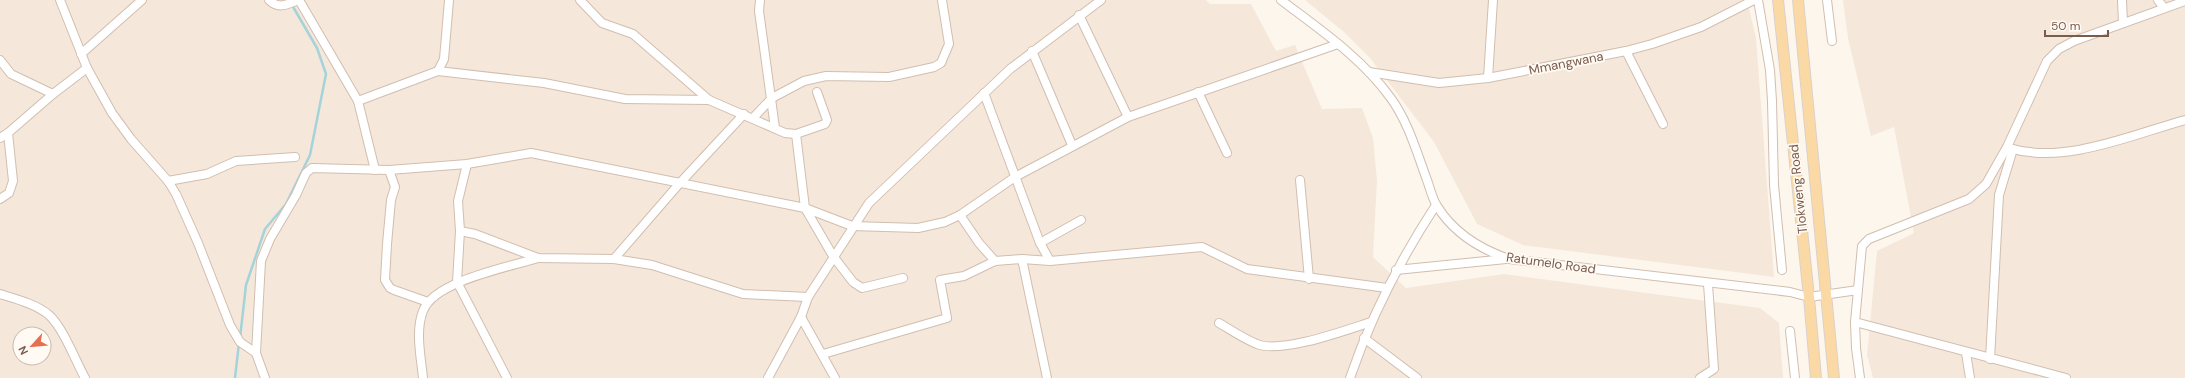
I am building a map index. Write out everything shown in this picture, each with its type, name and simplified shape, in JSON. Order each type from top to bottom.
[{"type":"main road","name":"Tlokweng Road","points":[[1778,0],[1816,378]]},
{"type":"main road","name":"Tlokweng Road","points":[[1798,0],[1834,378]]},
{"type":"street","points":[[60,0],[87,68],[112,113],[130,139],[168,181],[198,243],[230,325],[240,342],[256,353]]},
{"type":"street","points":[[81,54],[142,0]]},
{"type":"street","points":[[269,0],[274,5],[281,7],[299,0],[358,101],[375,170]]},
{"type":"street","points":[[438,71],[444,59],[449,0]]},
{"type":"street","points":[[580,0],[602,23],[633,34],[709,100],[775,128],[796,134],[825,124],[827,120],[818,92]]},
{"type":"street","points":[[760,0],[759,11],[775,128]]},
{"type":"street","points":[[753,118],[772,98],[798,83],[826,76],[889,78],[934,67],[942,63],[949,44],[942,0]]},
{"type":"street","points":[[768,378],[802,317],[808,297],[852,226],[869,203],[984,93],[1032,51],[1101,0]]},
{"type":"street","name":"Ratumelo Road","points":[[1281,0],[1338,44],[1369,72],[1390,97],[1411,137],[1436,205],[1464,235],[1478,246],[1509,259],[1708,284],[1790,292],[1809,297],[1858,290]]},
{"type":"street","points":[[1488,78],[1493,0]]},
{"type":"street","name":"Mmangwana","points":[[1369,72],[1439,83],[1488,78],[1626,51],[1701,27],[1754,0]]},
{"type":"street","points":[[1758,0],[1771,85],[1774,185],[1782,270]]},
{"type":"street","points":[[1827,0],[1832,41]]},
{"type":"street","points":[[2122,0],[2123,23]]},
{"type":"street","points":[[2158,0],[2164,8]]},
{"type":"street","points":[[1860,378],[1856,348],[1855,322],[1864,243],[1869,239],[1974,196],[1986,184],[2010,148],[2048,61],[2059,49],[2074,40],[2185,1]]},
{"type":"street","points":[[1079,15],[1128,117]]},
{"type":"street","points":[[265,378],[256,353],[261,262],[270,239],[296,195],[306,173],[315,168],[389,170],[467,164],[531,153],[679,184],[805,208],[852,226],[918,228],[945,222],[960,215],[1016,177],[1072,145],[1128,117],[1338,44]]},
{"type":"street","points":[[1032,51],[1072,145]]},
{"type":"street","points":[[1626,51],[1663,124]]},
{"type":"street","points":[[0,60],[11,74],[53,94]]},
{"type":"street","points":[[0,138],[8,134],[53,94],[87,68]]},
{"type":"street","points":[[358,101],[438,71],[544,82],[624,99],[709,100]]},
{"type":"street","points":[[1198,92],[1227,153]]},
{"type":"street","points":[[984,93],[1040,243],[1050,261]]},
{"type":"street","points":[[614,259],[679,184],[744,114]]},
{"type":"street","points":[[2010,148],[2045,153],[2079,150],[2185,120]]},
{"type":"street","points":[[0,199],[9,193],[12,188],[8,134]]},
{"type":"street","points":[[796,134],[805,208],[833,256],[853,282],[862,288],[903,278]]},
{"type":"street","points":[[1990,359],[1999,195],[2010,148]]},
{"type":"street","points":[[168,181],[207,174],[236,161],[295,157]]},
{"type":"street","points":[[467,164],[458,201],[460,231],[457,282],[507,378]]},
{"type":"street","points":[[389,170],[394,187],[387,236],[386,280],[390,288],[428,302]]},
{"type":"street","points":[[1300,180],[1310,279]]},
{"type":"street","points":[[1350,378],[1364,338],[1386,288],[1408,249],[1436,205]]},
{"type":"street","points":[[960,215],[979,243],[995,261]]},
{"type":"street","points":[[1040,243],[1081,220]]},
{"type":"street","points":[[460,231],[475,234],[538,258]]},
{"type":"street","points":[[823,354],[946,318],[940,280],[964,276],[995,261],[1022,259],[1050,261],[1202,247],[1247,268],[1310,279],[1386,288]]},
{"type":"street","points":[[423,378],[419,332],[422,312],[428,302],[438,292],[457,282],[538,258],[614,259],[652,265],[743,294],[808,297]]},
{"type":"street","points":[[1022,259],[1047,378]]},
{"type":"street","points":[[1396,270],[1509,259]]},
{"type":"street","points":[[1708,284],[1714,378]]},
{"type":"street","points":[[0,294],[20,301],[48,315],[60,330],[85,378]]},
{"type":"street","points":[[802,317],[835,378]]},
{"type":"street","points":[[1219,323],[1258,344],[1275,345],[1306,342],[1371,322]]},
{"type":"street","points":[[1855,322],[1966,353],[2066,378]]},
{"type":"street","points":[[1790,331],[1795,378]]},
{"type":"street","points":[[1364,338],[1417,378]]},
{"type":"street","points":[[1966,353],[1970,378]]},
{"type":"street","points":[[1700,378],[1714,369]]},
{"type":"shaded area","points":[[0,0],[1206,0],[1210,4],[1251,4],[1276,51],[1295,45],[1322,109],[1362,108],[1373,138],[1377,181],[1373,257],[1406,288],[1504,274],[1760,308],[1779,323],[1783,378],[0,378]]},
{"type":"shaded area","points":[[1305,0],[1747,0],[1756,38],[1774,277],[1523,245],[1477,224],[1434,142],[1370,58],[1344,32]]},
{"type":"shaded area","points":[[1843,0],[2185,0],[2185,378],[1873,378],[1867,355],[1877,251],[1914,233],[1894,127],[1871,136],[1848,38]]},
{"type":"waterway","points":[[240,338],[246,285],[265,229],[286,204],[310,155],[326,74],[317,48],[292,5]]},
{"type":"waterway","points":[[235,378],[239,343]]}]
